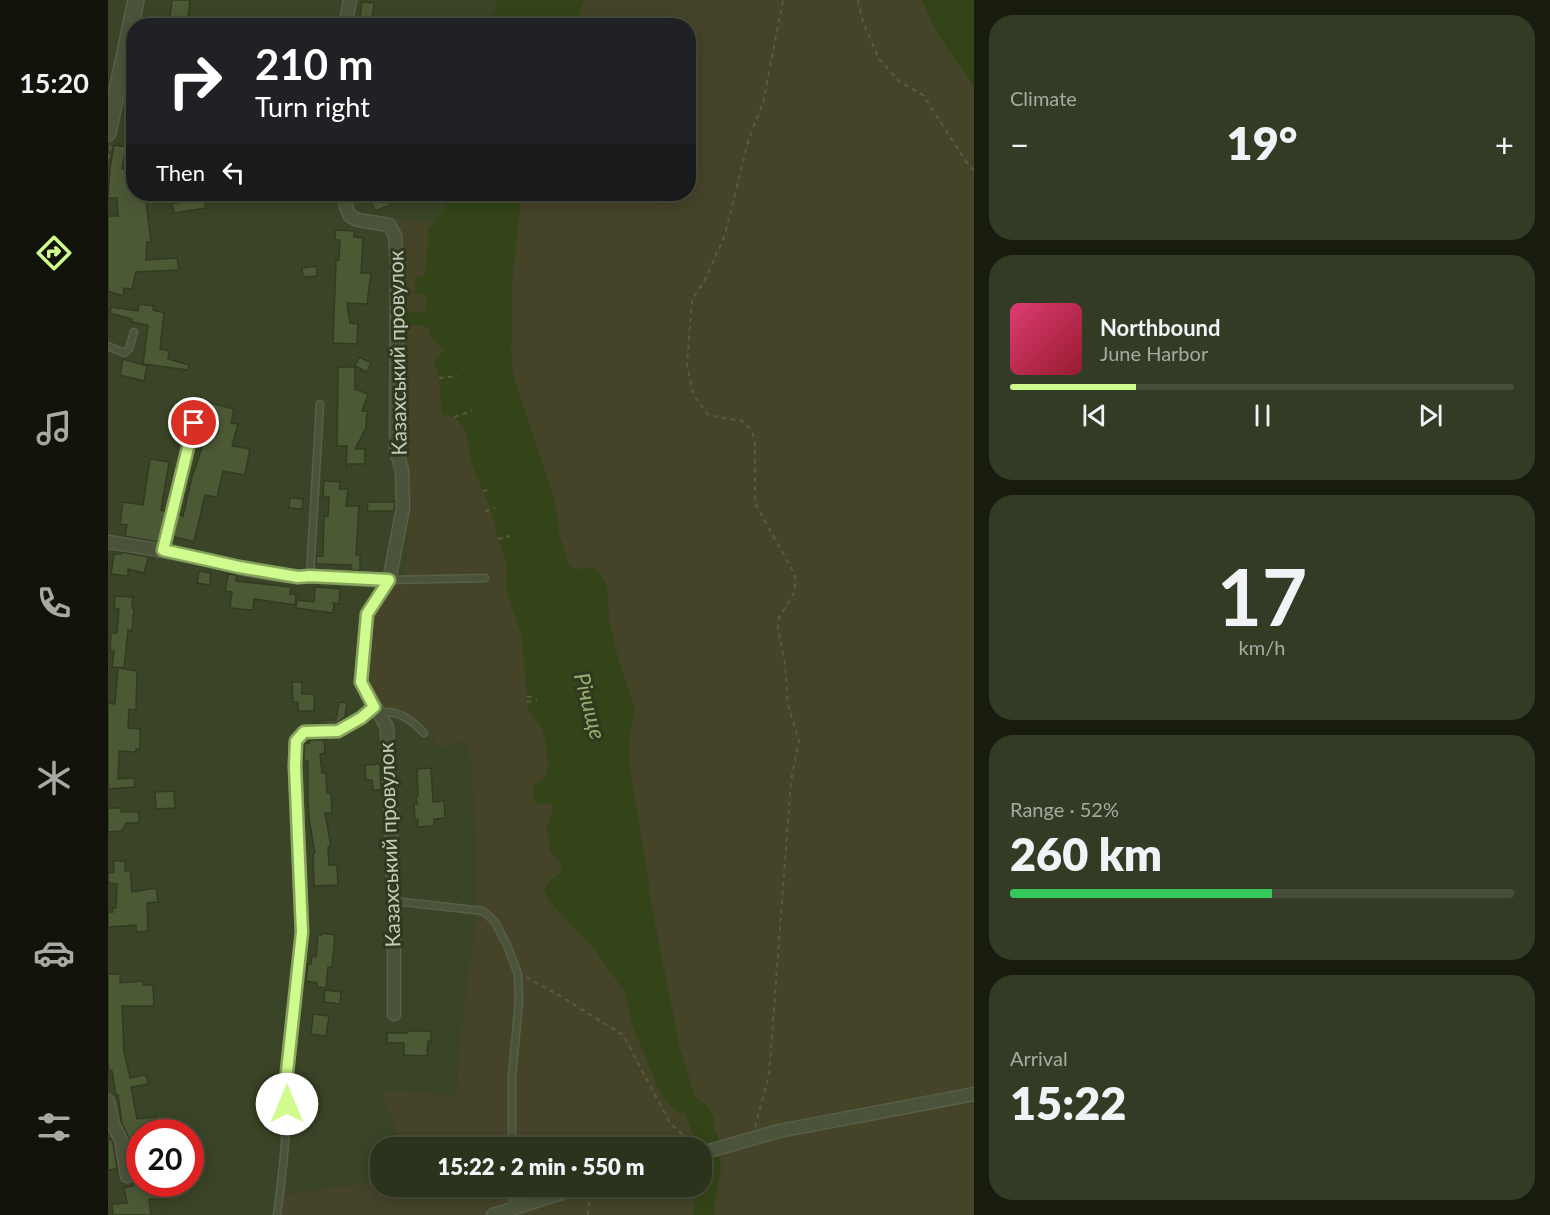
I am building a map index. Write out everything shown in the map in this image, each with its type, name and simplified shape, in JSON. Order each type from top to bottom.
[{"type":"street","points":[[132,18],[136,0]]},
{"type":"street","points":[[347,18],[350,0]]},
{"type":"street","points":[[108,133],[126,48]]},
{"type":"street","name":"Казахський провулок","points":[[346,201],[350,216],[358,220],[389,225],[395,236],[398,293],[396,451],[402,470],[404,508],[389,580],[367,614],[361,682],[387,726],[394,901],[394,1014]]},
{"type":"street","points":[[108,542],[163,550],[298,577],[389,580]]},
{"type":"street","points":[[287,1088],[302,932],[296,741],[304,732],[338,731],[376,710]]},
{"type":"street","points":[[712,1149],[854,1115],[974,1094]]},
{"type":"street","points":[[108,1101],[110,1125],[121,1140],[126,1166]]},
{"type":"street","points":[[493,1215],[551,1197]]},
{"type":"lane","points":[[108,346],[124,353],[129,349],[134,332]]},
{"type":"lane","points":[[310,576],[320,404]]},
{"type":"lane","points":[[163,550],[194,423]]},
{"type":"lane","points":[[389,580],[485,578]]},
{"type":"lane","points":[[376,710],[401,715],[414,722],[424,733]]},
{"type":"lane","points":[[394,901],[483,911],[495,922],[507,945],[518,974],[519,1000],[512,1077],[512,1137]]},
{"type":"lane","points":[[277,1215],[287,1119],[287,1088]]},
{"type":"lane","points":[[514,1197],[516,1209]]},
{"type":"path","points":[[752,1138],[769,1075],[791,781],[799,741],[788,705],[785,664],[778,628],[779,618],[795,591],[795,575],[755,502],[755,443],[752,431],[742,422],[708,415],[693,394],[687,364],[693,299],[704,282],[725,235],[748,141],[763,104],[783,0]]},
{"type":"path","points":[[858,0],[863,22],[879,59],[900,82],[923,95],[969,166],[974,170]]},
{"type":"path","points":[[439,378],[458,376]]},
{"type":"path","points":[[454,417],[472,411]]},
{"type":"path","points":[[483,491],[489,490]]},
{"type":"path","points":[[485,511],[495,508]]},
{"type":"path","points":[[498,539],[510,536]]},
{"type":"path","points":[[527,697],[537,698],[527,702]]},
{"type":"path","points":[[518,974],[562,997],[623,1035],[669,1123],[685,1137]]},
{"type":"path","points":[[588,1215],[590,1197]]},
{"type":"shaded area","points":[[584,0],[922,0],[937,32],[974,87],[974,1215],[272,1215],[275,1196],[370,1182],[370,1197],[712,1197],[712,1137],[704,1137],[709,1108],[694,1095],[680,1049],[651,901],[629,760],[629,740],[635,710],[615,648],[609,618],[607,588],[601,574],[594,569],[577,570],[569,566],[559,535],[555,501],[515,381],[511,356],[512,285],[520,201],[696,201],[696,18],[578,18]]},
{"type":"shaded area","points":[[387,218],[435,223],[428,228],[425,276],[415,278],[426,295],[426,310],[406,313],[405,323],[425,326],[429,329],[430,336],[445,350],[434,361],[439,378],[442,413],[454,417],[463,426],[468,437],[470,460],[491,509],[498,539],[507,563],[506,590],[522,637],[528,707],[541,727],[547,752],[546,776],[533,790],[536,805],[544,803],[554,805],[550,849],[561,869],[544,890],[547,897],[596,951],[625,992],[633,1026],[657,1086],[684,1113],[695,1119],[702,1137],[399,1137],[380,1090],[456,1096],[464,1005],[477,914],[477,836],[468,740],[437,748],[431,730],[420,721],[378,706],[365,681],[371,618],[391,583],[401,584],[408,531],[405,440],[391,441],[392,238],[385,226]]},
{"type":"water","points":[[498,0],[584,0],[578,18],[494,18]]},
{"type":"water","points":[[922,0],[974,0],[974,87],[937,32]]},
{"type":"water","points":[[445,201],[520,201],[512,285],[511,356],[515,381],[555,501],[559,535],[569,566],[577,570],[588,567],[594,569],[601,574],[607,588],[609,618],[615,648],[635,710],[629,740],[629,760],[656,932],[680,1049],[694,1095],[709,1108],[714,1117],[714,1141],[712,1137],[702,1137],[695,1119],[676,1111],[661,1094],[633,1026],[625,992],[596,951],[552,904],[544,890],[549,881],[558,876],[561,863],[550,850],[547,827],[554,805],[544,803],[536,805],[533,792],[535,784],[543,780],[546,775],[547,751],[541,727],[528,707],[522,637],[506,590],[507,563],[498,539],[491,509],[470,460],[468,437],[463,426],[454,417],[442,414],[439,378],[434,361],[445,349],[430,336],[429,329],[425,326],[405,323],[403,319],[406,313],[426,310],[426,295],[415,293],[415,278],[425,276],[429,238],[427,234],[444,210]]},
{"type":"building","points":[[172,0],[190,0],[188,18],[170,18]]},
{"type":"building","points":[[362,2],[374,3],[372,18],[360,18]]},
{"type":"building","points":[[114,145],[126,147],[122,169],[126,169],[126,201],[146,201],[151,242],[147,242],[146,260],[177,258],[179,270],[136,272],[132,289],[124,288],[123,296],[108,291],[108,216],[118,216],[117,198],[108,198]]},
{"type":"building","points":[[205,201],[206,208],[174,213],[172,204]]},
{"type":"building","points":[[371,201],[389,201],[390,205],[375,211]]},
{"type":"building","points":[[335,230],[354,231],[354,237],[363,238],[361,273],[371,273],[367,304],[347,303],[350,323],[358,324],[357,344],[333,343],[336,260],[339,260],[340,240],[335,240]]},
{"type":"building","points":[[317,266],[317,276],[303,277],[302,268]]},
{"type":"building","points":[[139,304],[154,306],[153,310],[164,313],[160,349],[169,351],[168,359],[189,365],[188,370],[143,364],[148,325],[131,322],[132,319],[110,313],[111,307],[138,311]]},
{"type":"building","points":[[359,357],[371,363],[367,372],[355,366]]},
{"type":"building","points":[[123,359],[147,366],[144,381],[120,375]]},
{"type":"building","points":[[338,367],[355,367],[355,389],[368,394],[362,411],[367,411],[366,428],[355,449],[365,449],[365,464],[348,464],[346,468],[347,446],[337,446]]},
{"type":"building","points":[[203,401],[234,409],[231,423],[238,424],[232,446],[250,449],[245,475],[223,471],[217,497],[205,495],[194,542],[172,536],[177,514],[183,516],[193,472],[203,444],[200,443],[206,420],[199,418]]},
{"type":"building","points":[[150,459],[169,462],[161,510],[167,512],[162,533],[157,542],[125,536],[127,525],[120,524],[123,502],[143,505]]},
{"type":"building","points":[[324,481],[340,482],[339,489],[348,489],[346,506],[359,506],[356,555],[360,555],[360,571],[351,570],[351,565],[316,564],[316,556],[323,556],[324,516],[328,516],[329,497],[323,497]]},
{"type":"building","points":[[290,498],[303,499],[302,509],[289,508]]},
{"type":"building","points":[[368,502],[395,502],[394,511],[367,511]]},
{"type":"building","points":[[121,552],[153,558],[148,559],[144,573],[128,569],[128,576],[111,574],[114,554],[121,554]]},
{"type":"building","points":[[199,571],[211,573],[210,585],[197,583]]},
{"type":"building","points":[[228,574],[237,575],[236,581],[291,587],[290,594],[296,594],[295,605],[254,599],[253,610],[230,608],[232,592],[225,591]]},
{"type":"building","points":[[315,587],[340,589],[339,604],[332,603],[334,604],[333,613],[296,608],[297,600],[314,602]]},
{"type":"building","points":[[115,596],[133,597],[132,631],[128,630],[124,668],[112,667],[114,651],[110,651],[111,633],[117,633],[119,609],[114,608]]},
{"type":"building","points":[[118,668],[137,671],[136,710],[129,709],[128,728],[140,729],[140,749],[136,749],[136,752],[119,751],[118,779],[134,778],[135,787],[108,789],[108,703],[115,704]]},
{"type":"building","points":[[292,682],[302,682],[302,694],[314,694],[314,711],[298,711],[298,702],[293,702]]},
{"type":"building","points":[[339,702],[347,703],[345,717],[336,723],[314,723],[314,721],[336,720]]},
{"type":"building","points":[[309,740],[324,740],[325,753],[320,754],[322,773],[326,773],[327,793],[331,793],[332,813],[325,813],[331,846],[328,847],[329,865],[337,865],[338,885],[314,886],[313,853],[315,853],[309,819],[308,761],[304,761],[304,744],[310,743]]},
{"type":"building","points":[[380,764],[381,790],[373,790],[372,780],[366,780],[365,765]]},
{"type":"building","points":[[431,768],[433,802],[444,801],[445,818],[434,819],[434,826],[418,827],[414,804],[417,804],[416,796],[418,796],[417,769]]},
{"type":"building","points":[[174,791],[175,808],[156,809],[155,792]]},
{"type":"building","points":[[108,808],[121,808],[121,812],[139,812],[139,823],[126,823],[122,831],[108,832]]},
{"type":"building","points":[[113,861],[125,861],[125,871],[130,870],[132,892],[156,888],[158,902],[147,903],[148,931],[136,932],[136,925],[108,927],[108,912],[113,912],[112,908],[116,908],[117,884],[108,883],[108,873],[114,872]]},
{"type":"building","points":[[322,933],[335,935],[332,967],[328,967],[326,988],[317,987],[317,983],[306,981],[308,964],[311,964],[312,956],[316,957],[318,935]]},
{"type":"building","points":[[108,974],[120,974],[120,983],[143,981],[143,985],[153,985],[154,1006],[122,1006],[124,1051],[130,1078],[146,1075],[148,1084],[131,1087],[137,1119],[126,1119],[126,1132],[122,1124],[112,1071],[109,1071]]},
{"type":"building","points":[[325,990],[341,992],[340,1004],[324,1002]]},
{"type":"building","points":[[313,1014],[329,1016],[326,1036],[311,1034]]},
{"type":"building","points":[[407,1031],[431,1031],[427,1056],[404,1055],[404,1043],[387,1043],[387,1033],[407,1033]]},
{"type":"building","points":[[108,1139],[111,1139],[113,1143],[117,1169],[108,1170]]},
{"type":"building","points":[[124,1188],[126,1188],[126,1197],[167,1197],[167,1199],[149,1199],[151,1215],[113,1215],[112,1204],[127,1203]]},
{"type":"waterway","name":"Річище","points":[[697,1116],[708,1141],[710,1169],[703,1215]]},
{"type":"route","points":[[194,423],[163,550],[298,577],[389,580],[367,614],[361,682],[374,707],[361,718],[338,731],[304,732],[296,741],[302,932],[287,1072],[287,1104]]}]
